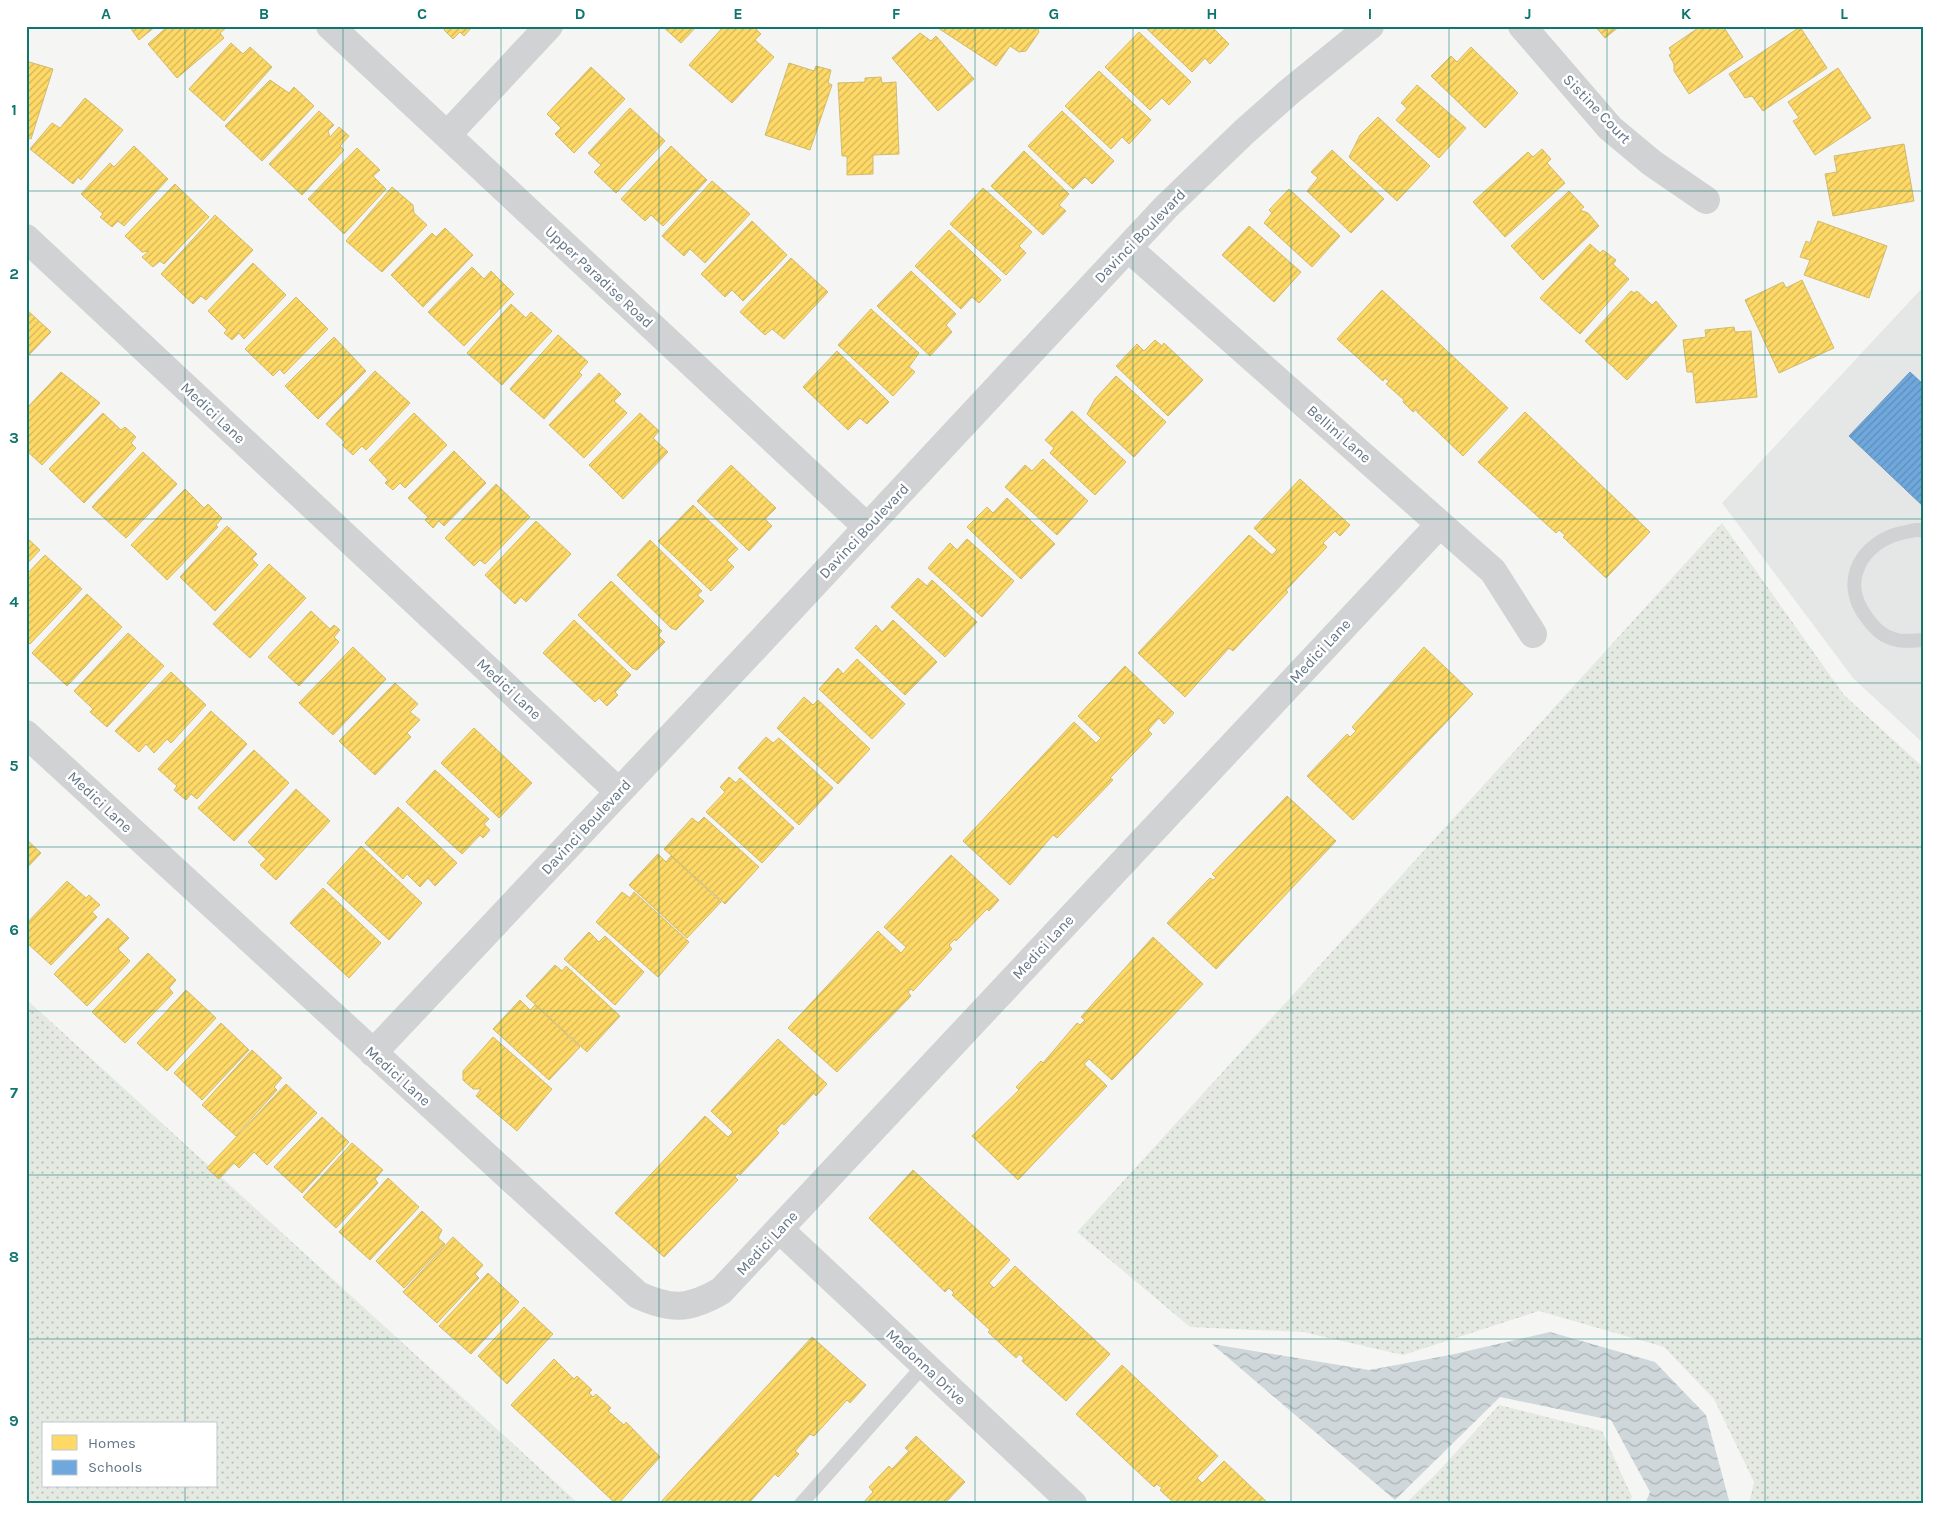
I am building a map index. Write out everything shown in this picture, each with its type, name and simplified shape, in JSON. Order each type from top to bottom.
[{"type":"street","name":"Upper Paradise Road","points":[[330,26],[867,527]]},
{"type":"street","points":[[447,135],[549,26]]},
{"type":"street","name":"Davinci Boulevard","points":[[373,1053],[1166,208],[1244,132],[1289,92],[1370,26]]},
{"type":"street","name":"Sistine Court","points":[[1522,26],[1610,128],[1652,163],[1706,200]]},
{"type":"street","name":"Medici Lane","points":[[26,238],[619,792]]},
{"type":"street","name":"Bellini Lane","points":[[1128,248],[1492,571],[1533,634]]},
{"type":"street","name":"Medici Lane","points":[[26,734],[638,1295],[658,1304],[680,1307],[702,1303],[721,1291],[1440,524]]},
{"type":"street","name":"Madonna Drive","points":[[779,1229],[1073,1504]]},
{"type":"lane","points":[[1924,531],[1919,529],[1891,536],[1870,549],[1857,568],[1854,583],[1856,596],[1863,613],[1876,630],[1898,641],[1924,640]]},
{"type":"lane","points":[[801,1504],[924,1365]]},
{"type":"shaded area","points":[[1924,286],[1924,744],[1853,678],[1722,503]]},
{"type":"shaded area","points":[[1722,523],[1844,695],[1924,768],[1924,1504],[1749,1504],[1754,1482],[1714,1399],[1664,1347],[1539,1311],[1403,1355],[1303,1332],[1190,1327],[1077,1232]]},
{"type":"shaded area","points":[[26,999],[579,1504],[26,1504]]},
{"type":"shaded area","points":[[1499,1405],[1602,1431],[1632,1497],[1629,1504],[1405,1504],[1436,1474]]},
{"type":"water","points":[[1550,1332],[1655,1362],[1706,1415],[1730,1504],[1645,1504],[1650,1492],[1611,1420],[1500,1397],[1395,1500],[1212,1344],[1369,1370],[1450,1355]]},
{"type":"building: Homes","points":[[129,26],[156,26],[139,40]]},
{"type":"building: Homes","points":[[168,26],[228,26],[220,33],[224,38],[177,78],[148,44]]},
{"type":"building: Homes","points":[[446,26],[473,26],[464,36],[460,32],[453,39],[444,30]]},
{"type":"building: Homes","points":[[662,26],[697,26],[681,43]]},
{"type":"building: Homes","points":[[724,26],[753,26],[761,34],[755,40],[774,57],[732,103],[689,65]]},
{"type":"building: Homes","points":[[935,26],[1037,26],[1039,32],[1026,51],[1019,52],[1010,46],[996,66]]},
{"type":"building: Homes","points":[[1144,26],[1211,26],[1229,44],[1210,64],[1205,58],[1192,72]]},
{"type":"building: Homes","points":[[1595,26],[1620,26],[1605,38]]},
{"type":"building: Homes","points":[[1701,26],[1723,26],[1743,57],[1689,94],[1674,71],[1674,64],[1669,55],[1672,53],[1669,48]]},
{"type":"building: Homes","points":[[1800,27],[1827,68],[1763,111],[1752,96],[1745,98],[1729,74]]},
{"type":"building: Homes","points":[[1139,32],[1191,82],[1169,105],[1162,98],[1150,110],[1105,67]]},
{"type":"building: Homes","points":[[920,33],[931,41],[936,36],[974,79],[938,111],[892,58]]},
{"type":"building: Homes","points":[[231,43],[243,54],[250,47],[272,67],[224,121],[189,89]]},
{"type":"building: Homes","points":[[1471,47],[1518,93],[1485,128],[1431,76],[1451,56],[1457,62]]},
{"type":"building: Homes","points":[[26,61],[53,69],[31,139],[26,137]]},
{"type":"building: Homes","points":[[789,63],[814,71],[816,66],[831,70],[828,83],[832,85],[810,150],[765,135]]},
{"type":"building: Homes","points":[[591,67],[625,99],[574,153],[555,134],[561,128],[547,114]]},
{"type":"building: Homes","points":[[1838,68],[1871,118],[1815,155],[1793,121],[1799,118],[1788,102]]},
{"type":"building: Homes","points":[[1099,71],[1151,120],[1129,144],[1122,137],[1111,149],[1065,106]]},
{"type":"building: Homes","points":[[881,77],[882,83],[896,82],[899,154],[873,155],[873,174],[847,175],[847,156],[842,156],[838,83],[865,82],[865,78]]},
{"type":"building: Homes","points":[[270,80],[289,93],[294,87],[314,106],[262,161],[225,126]]},
{"type":"building: Homes","points":[[1417,85],[1466,128],[1439,158],[1396,120],[1407,108],[1401,103]]},
{"type":"building: Homes","points":[[85,98],[123,130],[81,180],[78,177],[73,184],[30,149],[52,123],[60,128]]},
{"type":"building: Homes","points":[[630,108],[665,141],[616,193],[594,172],[601,165],[588,153]]},
{"type":"building: Homes","points":[[319,111],[334,125],[328,131],[330,137],[339,127],[349,136],[340,146],[344,150],[302,195],[269,164]]},
{"type":"building: Homes","points":[[1062,111],[1114,161],[1092,184],[1085,177],[1073,189],[1028,146]]},
{"type":"building: Homes","points":[[1378,117],[1430,166],[1397,201],[1349,157],[1360,135]]},
{"type":"building: Homes","points":[[1904,144],[1914,201],[1833,216],[1825,174],[1837,172],[1834,156]]},
{"type":"building: Homes","points":[[134,146],[168,179],[124,226],[118,221],[112,227],[100,217],[103,214],[81,194],[110,163],[114,167]]},
{"type":"building: Homes","points":[[671,146],[707,180],[663,226],[651,215],[645,221],[621,199]]},
{"type":"building: Homes","points":[[357,148],[380,170],[373,176],[386,189],[344,234],[308,199]]},
{"type":"building: Homes","points":[[1542,149],[1551,159],[1547,163],[1565,183],[1505,237],[1473,202],[1528,152],[1533,157]]},
{"type":"building: Homes","points":[[1332,150],[1384,199],[1351,233],[1307,191],[1318,178],[1311,172]]},
{"type":"building: Homes","points":[[1024,151],[1069,194],[1059,205],[1066,211],[1043,235],[991,186]]},
{"type":"building: Homes","points":[[712,181],[750,214],[705,263],[690,249],[684,256],[662,236]]},
{"type":"building: Homes","points":[[175,184],[209,217],[164,264],[160,261],[153,267],[142,257],[149,251],[142,252],[125,236]]},
{"type":"building: Homes","points":[[392,187],[413,205],[414,213],[427,225],[382,272],[346,241]]},
{"type":"building: Homes","points":[[983,188],[1032,232],[1019,246],[1026,253],[1006,275],[950,224]]},
{"type":"building: Homes","points":[[1289,189],[1340,236],[1312,267],[1264,223],[1272,213],[1269,210]]},
{"type":"building: Homes","points":[[1569,191],[1584,207],[1580,210],[1588,213],[1599,226],[1543,280],[1511,246]]},
{"type":"building: Homes","points":[[215,215],[253,250],[206,300],[201,296],[193,304],[161,274]]},
{"type":"building: Homes","points":[[752,221],[787,255],[743,301],[732,290],[725,297],[701,274]]},
{"type":"building: Homes","points":[[1818,221],[1887,246],[1869,298],[1804,275],[1810,260],[1800,257],[1806,241],[1810,243]]},
{"type":"building: Homes","points":[[1249,226],[1301,272],[1274,302],[1222,255]]},
{"type":"building: Homes","points":[[445,228],[473,255],[423,307],[391,275],[432,233],[436,237]]},
{"type":"building: Homes","points":[[949,230],[1001,280],[979,303],[972,297],[961,309],[915,266]]},
{"type":"building: Homes","points":[[1590,244],[1600,253],[1603,250],[1616,260],[1613,264],[1629,279],[1580,334],[1540,298]]},
{"type":"building: Homes","points":[[791,258],[828,292],[784,339],[772,329],[765,335],[740,312]]},
{"type":"building: Homes","points":[[253,263],[286,295],[244,339],[239,333],[232,340],[224,333],[227,330],[208,311]]},
{"type":"building: Homes","points":[[472,267],[484,279],[491,271],[514,294],[464,346],[428,312]]},
{"type":"building: Homes","points":[[911,271],[956,314],[946,325],[952,332],[930,356],[877,306]]},
{"type":"building: Homes","points":[[1802,280],[1834,348],[1779,373],[1745,300],[1783,282],[1786,288]]},
{"type":"building: Homes","points":[[1382,290],[1508,408],[1463,456],[1417,412],[1417,409],[1413,412],[1403,402],[1404,400],[1386,384],[1389,381],[1385,378],[1383,381],[1337,339]]},
{"type":"building: Homes","points":[[1631,291],[1634,293],[1637,291],[1652,305],[1656,301],[1677,326],[1627,380],[1585,341]]},
{"type":"building: Homes","points":[[296,297],[328,329],[284,374],[280,369],[273,376],[245,349]]},
{"type":"building: Homes","points":[[511,304],[526,318],[531,312],[552,331],[502,385],[467,353]]},
{"type":"building: Homes","points":[[26,309],[51,332],[26,358]]},
{"type":"building: Homes","points":[[871,309],[919,353],[909,367],[915,372],[893,396],[838,345]]},
{"type":"building: Homes","points":[[1734,327],[1735,332],[1751,331],[1757,397],[1696,403],[1693,372],[1687,372],[1683,340],[1706,337],[1705,330]]},
{"type":"building: Homes","points":[[558,335],[588,362],[579,372],[582,375],[544,419],[510,389]]},
{"type":"building: Homes","points":[[334,337],[366,371],[318,419],[285,386]]},
{"type":"building: Homes","points":[[1155,340],[1162,346],[1164,343],[1203,380],[1168,416],[1116,366],[1137,344],[1144,351]]},
{"type":"building: Homes","points":[[837,351],[889,402],[867,424],[860,418],[848,430],[803,387]]},
{"type":"building: Homes","points":[[375,371],[410,403],[366,450],[362,446],[353,455],[342,445],[345,442],[326,424]]},
{"type":"building: Homes","points":[[61,372],[100,403],[42,465],[26,450],[26,409]]},
{"type":"building: Homes","points":[[599,373],[621,394],[614,401],[627,413],[584,458],[549,425]]},
{"type":"building: Homes","points":[[1116,376],[1166,422],[1134,457],[1087,414],[1095,399]]},
{"type":"building: Homes","points":[[1072,411],[1126,462],[1095,495],[1050,453],[1054,448],[1045,440]]},
{"type":"building: Homes","points":[[1525,412],[1650,532],[1606,578],[1563,537],[1565,535],[1559,530],[1556,533],[1478,462]]},
{"type":"building: Homes","points":[[103,413],[121,430],[125,427],[136,437],[131,443],[136,448],[84,503],[49,469]]},
{"type":"building: Homes","points":[[414,413],[447,445],[405,488],[400,483],[393,490],[385,483],[388,480],[369,460]]},
{"type":"building: Homes","points":[[640,413],[659,431],[653,438],[668,452],[623,499],[589,465]]},
{"type":"building: Homes","points":[[454,451],[486,483],[444,526],[439,521],[433,528],[425,520],[428,517],[408,498]]},
{"type":"building: Homes","points":[[143,452],[177,484],[126,538],[92,507]]},
{"type":"building: Homes","points":[[1043,459],[1088,501],[1057,535],[1005,487],[1025,465],[1032,471]]},
{"type":"building: Homes","points":[[731,465],[776,508],[765,519],[772,526],[749,551],[697,501]]},
{"type":"building: Homes","points":[[1300,479],[1350,525],[1340,536],[1335,531],[1323,543],[1327,547],[1286,590],[1288,592],[1233,651],[1229,648],[1185,697],[1138,653],[1249,535],[1272,555],[1277,550],[1254,528]]},
{"type":"building: Homes","points":[[496,484],[530,517],[485,564],[480,560],[474,566],[445,538]]},
{"type":"building: Homes","points":[[185,489],[204,508],[208,504],[222,518],[216,525],[218,527],[167,580],[131,545]]},
{"type":"building: Homes","points":[[1007,498],[1055,544],[1021,579],[967,527],[987,507],[993,513]]},
{"type":"building: Homes","points":[[693,505],[738,549],[727,560],[734,567],[711,591],[658,541]]},
{"type":"building: Homes","points":[[536,521],[571,554],[526,602],[521,597],[515,604],[485,575]]},
{"type":"building: Homes","points":[[227,526],[257,554],[252,559],[258,565],[215,611],[180,577]]},
{"type":"building: Homes","points":[[26,537],[40,550],[26,565]]},
{"type":"building: Homes","points":[[967,539],[1014,581],[982,617],[928,568],[950,543],[957,550]]},
{"type":"building: Homes","points":[[650,540],[702,591],[697,595],[704,601],[676,630],[671,628],[617,575]]},
{"type":"building: Homes","points":[[45,555],[82,589],[30,644],[26,640],[26,575]]},
{"type":"building: Homes","points":[[269,564],[306,598],[250,658],[213,624]]},
{"type":"building: Homes","points":[[918,578],[927,586],[932,580],[977,622],[945,657],[891,607]]},
{"type":"building: Homes","points":[[611,581],[662,631],[658,635],[665,642],[637,670],[632,668],[578,615]]},
{"type":"building: Homes","points":[[87,594],[122,627],[67,686],[32,653]]},
{"type":"building: Homes","points":[[311,611],[330,629],[334,625],[340,630],[334,637],[339,642],[299,686],[268,657]]},
{"type":"building: Homes","points":[[574,620],[631,675],[615,692],[618,695],[607,706],[599,698],[595,702],[543,653]]},
{"type":"building: Homes","points":[[893,620],[937,662],[905,695],[855,648],[876,625],[882,632]]},
{"type":"building: Homes","points":[[128,633],[164,666],[107,727],[90,712],[93,709],[74,691]]},
{"type":"building: Homes","points":[[353,647],[386,679],[333,735],[299,703]]},
{"type":"building: Homes","points":[[1424,647],[1473,694],[1353,820],[1307,776],[1347,734],[1350,737],[1356,731],[1352,727]]},
{"type":"building: Homes","points":[[857,659],[905,704],[872,739],[819,689],[838,668],[843,674]]},
{"type":"building: Homes","points":[[1125,666],[1174,713],[1164,724],[1159,718],[1148,730],[1152,734],[1110,778],[1113,780],[1057,838],[1053,835],[1010,885],[963,841],[1074,722],[1096,743],[1101,738],[1078,716]]},
{"type":"building: Homes","points":[[171,672],[206,705],[171,743],[167,739],[154,753],[146,744],[139,752],[115,731]]},
{"type":"building: Homes","points":[[395,683],[418,704],[410,712],[420,720],[407,733],[411,737],[375,775],[339,741]]},
{"type":"building: Homes","points":[[804,697],[813,705],[818,700],[870,749],[838,784],[777,728]]},
{"type":"building: Homes","points":[[211,711],[247,744],[197,799],[191,794],[186,800],[174,790],[177,786],[158,769]]},
{"type":"building: Homes","points":[[474,728],[532,783],[499,818],[441,763]]},
{"type":"building: Homes","points":[[766,737],[773,743],[779,738],[833,788],[799,825],[738,768]]},
{"type":"building: Homes","points":[[254,750],[289,783],[234,841],[198,808]]},
{"type":"building: Homes","points":[[435,770],[489,819],[484,824],[490,830],[483,838],[480,835],[462,854],[406,802]]},
{"type":"building: Homes","points":[[729,777],[736,783],[740,778],[794,828],[762,863],[706,812],[725,792],[720,787]]},
{"type":"building: Homes","points":[[296,789],[330,821],[276,880],[260,865],[266,859],[248,842]]},
{"type":"building: Homes","points":[[1287,796],[1336,841],[1216,969],[1167,923],[1210,878],[1213,880],[1216,878],[1212,874]]},
{"type":"building: Homes","points":[[398,807],[457,863],[435,886],[428,878],[420,887],[407,874],[403,879],[365,843]]},
{"type":"building: Homes","points":[[704,817],[759,867],[725,904],[664,849],[692,818],[698,823]]},
{"type":"building: Homes","points":[[26,839],[41,853],[26,869]]},
{"type":"building: Homes","points":[[361,846],[422,903],[389,940],[327,883]]},
{"type":"building: Homes","points":[[658,854],[666,862],[671,856],[721,902],[687,938],[629,885]]},
{"type":"building: Homes","points":[[951,855],[999,900],[989,911],[987,909],[956,941],[955,939],[949,945],[952,949],[913,991],[911,989],[908,992],[911,996],[837,1072],[788,1028],[878,931],[901,953],[906,947],[884,927]]},
{"type":"building: Homes","points":[[67,881],[86,898],[89,895],[100,905],[92,912],[97,917],[51,965],[26,942],[26,924]]},
{"type":"building: Homes","points":[[323,888],[381,943],[349,978],[290,923]]},
{"type":"building: Homes","points":[[622,892],[630,898],[634,892],[689,942],[658,977],[596,922]]},
{"type":"building: Homes","points":[[108,918],[129,938],[118,949],[130,961],[87,1006],[54,974]]},
{"type":"building: Homes","points":[[589,932],[599,942],[605,936],[644,972],[615,1005],[564,959]]},
{"type":"building: Homes","points":[[1153,937],[1203,984],[1112,1080],[1089,1059],[1084,1064],[1107,1086],[1018,1180],[972,1136],[1019,1090],[1016,1087],[1041,1061],[1043,1063],[1077,1023],[1080,1025],[1085,1020],[1081,1017]]},
{"type":"building: Homes","points":[[148,953],[176,980],[169,988],[173,993],[125,1043],[92,1012]]},
{"type":"building: Homes","points":[[555,965],[562,971],[566,966],[620,1016],[587,1052],[526,996]]},
{"type":"building: Homes","points":[[186,990],[216,1018],[167,1071],[137,1043]]},
{"type":"building: Homes","points":[[520,1000],[530,1010],[535,1005],[580,1047],[549,1080],[493,1029]]},
{"type":"building: Homes","points":[[221,1023],[249,1050],[202,1100],[174,1073]]},
{"type":"building: Homes","points":[[493,1037],[552,1089],[517,1131],[476,1096],[481,1089],[473,1089],[463,1080],[463,1071]]},
{"type":"building: Homes","points":[[778,1039],[827,1084],[816,1096],[814,1093],[784,1125],[782,1123],[776,1130],[779,1133],[740,1175],[738,1173],[735,1177],[738,1180],[664,1257],[615,1213],[705,1116],[728,1137],[733,1132],[711,1111]]},
{"type":"building: Homes","points":[[252,1050],[282,1078],[274,1087],[277,1090],[236,1136],[202,1105]]},
{"type":"building: Homes","points":[[286,1084],[317,1113],[267,1165],[254,1152],[239,1168],[234,1163],[219,1179],[207,1168]]},
{"type":"building: Homes","points":[[322,1117],[349,1142],[302,1193],[274,1167]]},
{"type":"building: Homes","points":[[352,1143],[383,1170],[375,1179],[378,1183],[336,1228],[303,1197]]},
{"type":"building: Homes","points":[[913,1170],[1010,1260],[989,1283],[994,1288],[1015,1266],[1110,1354],[1066,1401],[1022,1361],[1024,1358],[1019,1354],[1016,1358],[988,1332],[990,1330],[952,1295],[954,1293],[949,1288],[945,1292],[869,1218]]},
{"type":"building: Homes","points":[[388,1178],[419,1207],[370,1260],[339,1232]]},
{"type":"building: Homes","points":[[422,1211],[442,1230],[438,1238],[445,1244],[404,1288],[376,1261]]},
{"type":"building: Homes","points":[[453,1237],[483,1265],[475,1274],[479,1278],[437,1323],[403,1292]]},
{"type":"building: Homes","points":[[488,1273],[519,1302],[471,1354],[439,1326]]},
{"type":"building: Homes","points":[[524,1307],[553,1334],[507,1384],[478,1356]]},
{"type":"building: Homes","points":[[812,1337],[866,1385],[850,1403],[847,1400],[814,1436],[810,1434],[795,1451],[799,1454],[778,1477],[775,1474],[748,1504],[659,1504]]},
{"type":"building: Homes","points":[[554,1359],[574,1379],[577,1376],[592,1390],[589,1393],[593,1397],[596,1394],[611,1408],[608,1411],[624,1425],[626,1422],[660,1457],[618,1504],[511,1405]]},
{"type":"building: Homes","points":[[1122,1365],[1218,1456],[1197,1478],[1202,1483],[1224,1461],[1269,1504],[1175,1504],[1160,1490],[1162,1488],[1157,1484],[1154,1487],[1076,1414]]},
{"type":"building: Homes","points":[[916,1436],[965,1482],[944,1504],[862,1504],[873,1492],[869,1487],[889,1466],[892,1469],[909,1451],[905,1448]]},
{"type":"building: Schools","points":[[1910,372],[1924,385],[1924,507],[1849,436]]}]
